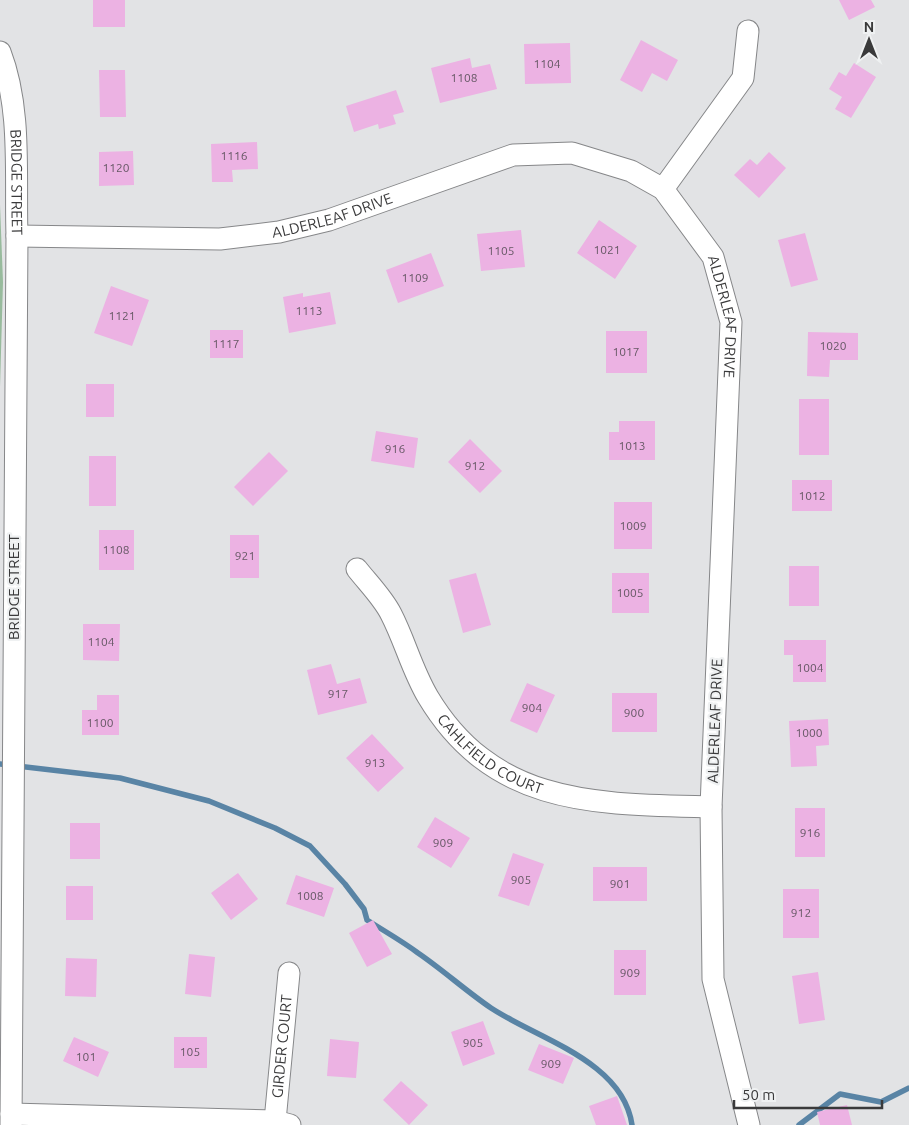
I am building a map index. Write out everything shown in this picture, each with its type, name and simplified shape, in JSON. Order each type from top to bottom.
[{"type":"street","points":[[663,188],[743,78],[748,31]]},
{"type":"street","name":"BRIDGE STREET","points":[[0,52],[4,63],[14,118],[17,236],[11,1119]]},
{"type":"street","name":"ALDERLEAF DRIVE","points":[[17,236],[220,239],[279,232],[329,220],[513,156],[572,153],[630,172],[663,188],[713,257],[731,322],[711,808],[713,979],[750,1125]]},
{"type":"street","name":"CAHLFIELD COURT","points":[[357,569],[390,611],[413,668],[441,717],[464,745],[494,768],[536,788],[581,800],[617,804],[711,808]]},
{"type":"street","name":"GIRDER COURT","points":[[282,1123],[289,973]]},
{"type":"street","points":[[11,1119],[282,1123]]},
{"type":"green space","points":[[0,205],[3,282],[0,387]]},
{"type":"building","points":[[93,0],[125,0],[125,27],[93,27]]},
{"type":"building","points":[[839,0],[871,0],[875,7],[849,20]]},
{"type":"building","points":[[641,40],[678,60],[667,81],[652,73],[642,92],[620,80]]},
{"type":"building","points":[[570,43],[571,83],[525,84],[524,44]]},
{"type":"building","points":[[470,58],[472,68],[490,64],[497,89],[440,103],[431,68]]},
{"type":"building","points":[[854,63],[876,77],[851,118],[835,109],[842,97],[829,89],[839,72],[846,76]]},
{"type":"building","points":[[99,70],[125,70],[126,117],[100,117]]},
{"type":"building","points":[[396,90],[404,112],[393,115],[396,124],[379,129],[378,124],[354,132],[346,106]]},
{"type":"building","points":[[257,142],[258,169],[232,170],[233,182],[212,182],[211,144]]},
{"type":"building","points":[[133,151],[134,185],[99,186],[99,152]]},
{"type":"building","points":[[769,152],[786,168],[759,198],[734,175],[750,159],[757,165]]},
{"type":"building","points":[[599,220],[637,246],[615,279],[577,253]]},
{"type":"building","points":[[521,230],[525,267],[481,271],[477,234]]},
{"type":"building","points":[[805,233],[818,280],[791,287],[778,240]]},
{"type":"building","points":[[431,253],[444,286],[398,303],[386,270]]},
{"type":"building","points":[[111,286],[149,300],[132,346],[94,333]]},
{"type":"building","points":[[330,292],[336,324],[289,333],[283,297],[303,293],[303,297]]},
{"type":"building","points":[[210,330],[243,330],[243,358],[210,358]]},
{"type":"building","points":[[606,331],[647,331],[647,373],[606,373]]},
{"type":"building","points":[[808,332],[858,333],[858,360],[830,360],[829,377],[807,376]]},
{"type":"building","points":[[86,384],[114,384],[114,417],[86,417]]},
{"type":"building","points":[[799,399],[829,399],[829,455],[799,455]]},
{"type":"building","points":[[619,421],[655,421],[655,460],[609,460],[609,432],[619,432]]},
{"type":"building","points":[[376,431],[418,438],[414,468],[371,461]]},
{"type":"building","points":[[470,439],[502,471],[480,493],[448,462]]},
{"type":"building","points":[[269,452],[288,471],[253,506],[234,487]]},
{"type":"building","points":[[89,456],[116,456],[116,506],[89,506]]},
{"type":"building","points":[[792,480],[832,480],[832,511],[792,511]]},
{"type":"building","points":[[614,502],[652,502],[652,549],[614,549]]},
{"type":"building","points":[[99,530],[134,530],[134,570],[99,570]]},
{"type":"building","points":[[230,535],[259,535],[259,578],[230,578]]},
{"type":"building","points":[[789,566],[819,566],[819,606],[789,606]]},
{"type":"building","points":[[476,573],[491,625],[463,633],[449,580]]},
{"type":"building","points":[[612,573],[649,573],[649,613],[612,613]]},
{"type":"building","points":[[83,624],[120,624],[119,661],[83,660]]},
{"type":"building","points":[[784,640],[826,640],[826,682],[793,682],[793,655],[784,655]]},
{"type":"building","points":[[331,664],[337,684],[360,678],[367,703],[318,715],[307,670]]},
{"type":"building","points":[[527,683],[555,695],[537,733],[510,721]]},
{"type":"building","points":[[612,693],[657,693],[657,732],[612,732]]},
{"type":"building","points":[[97,695],[119,695],[119,735],[82,735],[82,710],[97,710]]},
{"type":"building","points":[[828,719],[829,745],[816,746],[817,766],[791,767],[789,721]]},
{"type":"building","points":[[372,734],[404,768],[378,792],[346,758]]},
{"type":"building","points":[[795,808],[825,808],[825,857],[795,857]]},
{"type":"building","points":[[435,817],[470,838],[451,868],[417,847]]},
{"type":"building","points":[[70,823],[100,823],[100,859],[70,859]]},
{"type":"building","points":[[513,853],[544,864],[529,906],[498,896]]},
{"type":"building","points":[[593,867],[647,867],[647,901],[593,901]]},
{"type":"building","points":[[238,873],[258,899],[231,920],[211,893]]},
{"type":"building","points":[[296,875],[334,888],[324,917],[286,904]]},
{"type":"building","points":[[66,886],[93,886],[93,920],[66,920]]},
{"type":"building","points":[[783,889],[819,889],[819,938],[783,938]]},
{"type":"building","points":[[373,920],[392,954],[367,967],[349,933]]},
{"type":"building","points":[[614,950],[646,950],[646,995],[614,995]]},
{"type":"building","points":[[189,954],[215,957],[211,997],[185,994]]},
{"type":"building","points":[[66,958],[97,959],[96,997],[65,996]]},
{"type":"building","points":[[818,972],[825,1020],[799,1024],[792,976]]},
{"type":"building","points":[[483,1021],[495,1054],[463,1066],[451,1032]]},
{"type":"building","points":[[74,1037],[109,1052],[98,1077],[63,1061]]},
{"type":"building","points":[[174,1037],[207,1037],[207,1068],[174,1068]]},
{"type":"building","points":[[330,1039],[359,1042],[356,1078],[327,1076]]},
{"type":"building","points":[[539,1044],[574,1058],[563,1084],[528,1070]]},
{"type":"building","points":[[401,1081],[428,1105],[409,1125],[383,1100]]},
{"type":"building","points":[[617,1096],[627,1125],[596,1125],[589,1106]]},
{"type":"building","points":[[847,1105],[852,1125],[820,1125],[817,1112]]},
{"type":"waterway","points":[[0,764],[120,778],[209,801],[275,828],[310,846],[345,884],[364,909],[367,920],[436,966],[491,1008],[576,1054],[596,1068],[613,1084],[625,1103],[632,1125]]},
{"type":"waterway","points":[[799,1125],[840,1094],[881,1102],[909,1088]]}]
